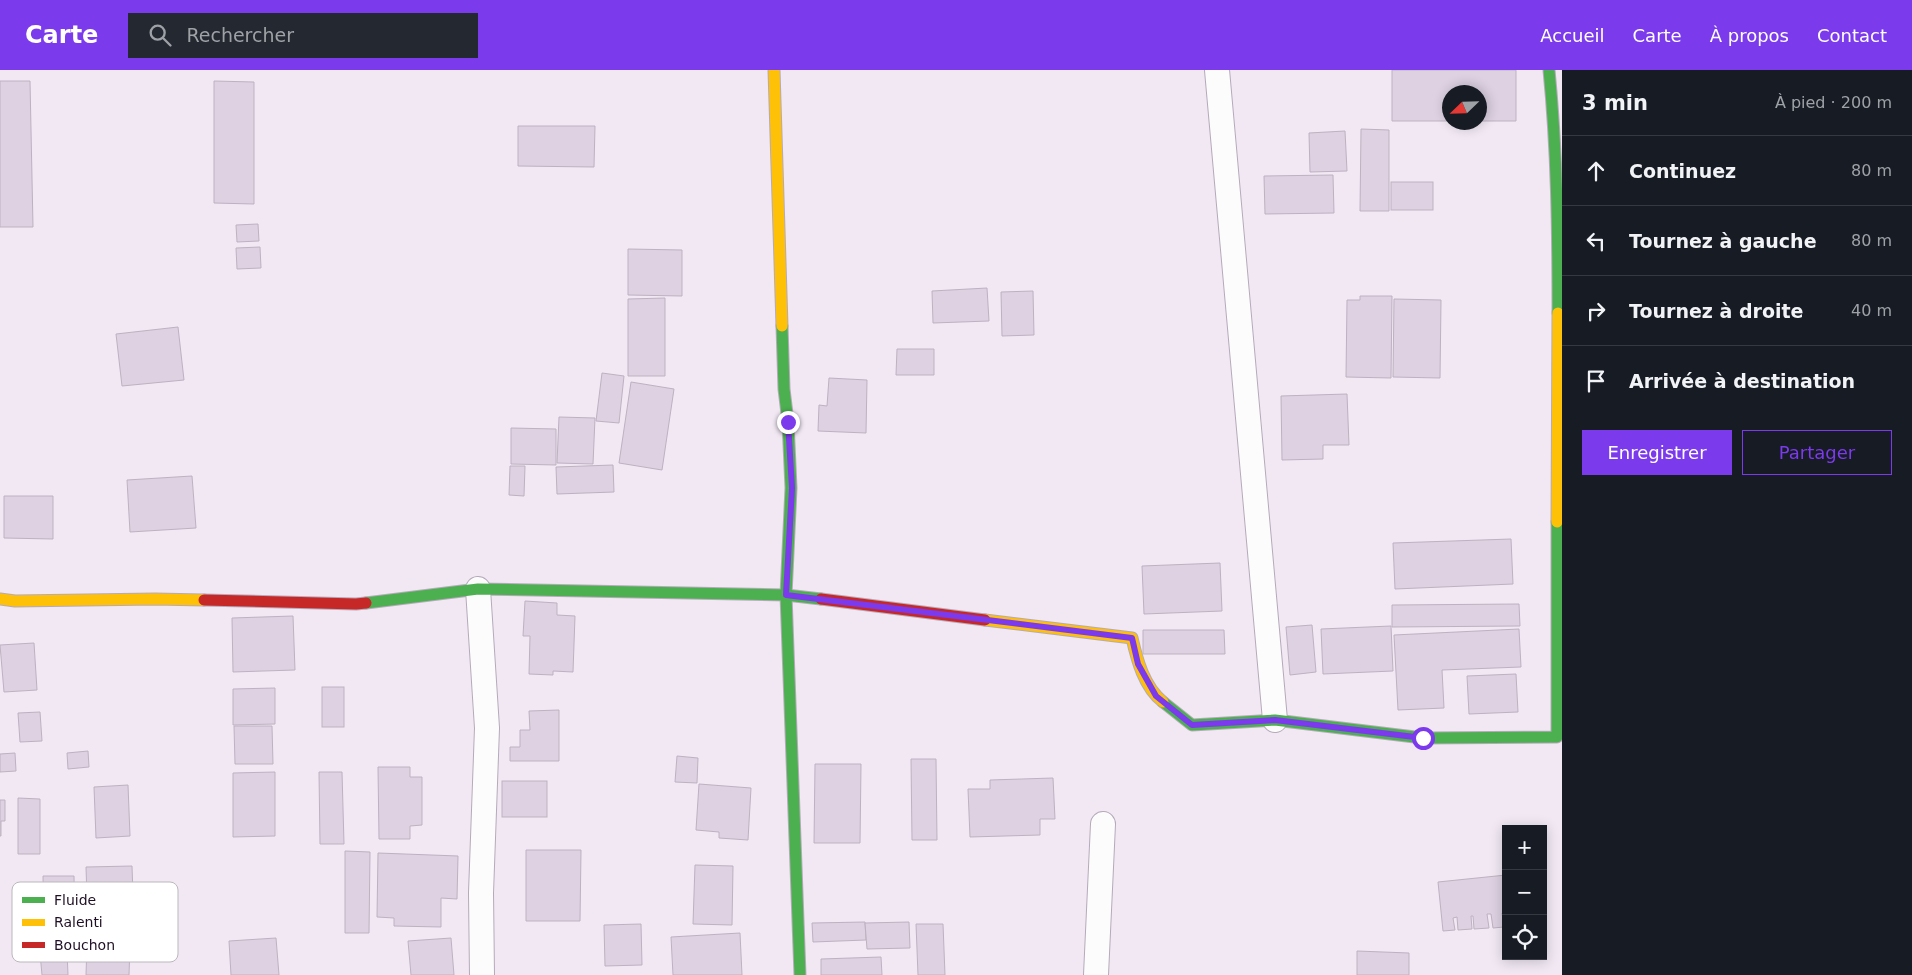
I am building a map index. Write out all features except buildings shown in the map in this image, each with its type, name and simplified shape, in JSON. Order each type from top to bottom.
[{"type":"street","points":[[774,70],[784,389],[792,488],[786,595],[800,975]]},
{"type":"street","points":[[1217,70],[1275,720]]},
{"type":"street","points":[[0,599],[24,601],[155,599],[356,604],[478,589],[786,595],[1132,638],[1138,664],[1156,696],[1192,725],[1275,720],[1423,738],[1559,737],[1560,320],[1555,128],[1549,70]]},
{"type":"street","points":[[478,589],[487,728],[481,892],[482,975]]},
{"type":"street","points":[[1096,975],[1103,824]]},
{"type":"traffic: fast","points":[[1549,70],[1554,131],[1558,313]]},
{"type":"traffic: fast","points":[[782,326],[791,488],[786,595],[800,975]]},
{"type":"traffic: fast","points":[[1163,702],[1192,725],[1275,720],[1423,738],[1557,737],[1557,522]]},
{"type":"traffic: fast","points":[[366,603],[478,589],[786,595],[821,599]]},
{"type":"traffic: slow","points":[[774,70],[782,326]]},
{"type":"traffic: slow","points":[[1557,522],[1558,313]]},
{"type":"traffic: slow","points":[[0,599],[15,601],[204,600]]},
{"type":"traffic: slow","points":[[985,620],[1132,638],[1146,681],[1156,696],[1163,702]]},
{"type":"traffic: jam","points":[[821,599],[985,620]]},
{"type":"traffic: jam","points":[[204,600],[366,603]]},
{"type":"route","points":[[788,422],[792,488],[786,595],[1132,638],[1138,664],[1156,696],[1192,725],[1275,720],[1423,738]]}]
